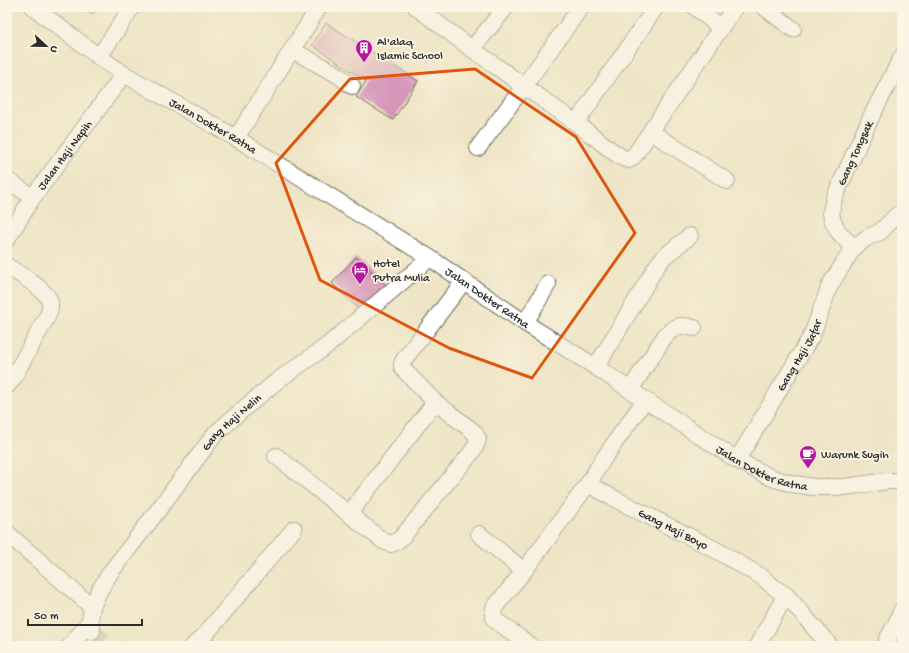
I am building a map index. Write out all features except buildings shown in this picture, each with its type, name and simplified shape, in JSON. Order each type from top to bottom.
[{"type":"street","name":"Jalan Dokter Ratna","points":[[33,7],[124,74],[236,138],[430,258],[525,323],[596,367],[737,460],[772,478],[792,484],[814,487],[844,487],[888,481],[902,481]]},
{"type":"street","points":[[99,57],[132,7]]},
{"type":"street","points":[[236,138],[319,7]]},
{"type":"street","points":[[472,49],[506,7]]},
{"type":"street","points":[[478,148],[581,7]]},
{"type":"street","points":[[576,123],[656,7]]},
{"type":"street","points":[[695,7],[721,28]]},
{"type":"street","points":[[764,7],[793,29]]},
{"type":"street","points":[[426,10],[472,49],[623,158],[629,160],[634,156],[651,132],[721,28],[732,8]]},
{"type":"street","points":[[292,50],[338,75],[352,86]]},
{"type":"street","name":"Gang Tongsak","points":[[854,247],[838,231],[833,222],[831,213],[834,198],[871,117],[902,57]]},
{"type":"street","name":"Jalan Haji Napih","points":[[7,239],[33,198],[124,74]]},
{"type":"street","points":[[651,132],[661,140],[727,181]]},
{"type":"street","points":[[7,180],[33,198]]},
{"type":"street","points":[[854,247],[880,232],[898,214],[902,214]]},
{"type":"street","points":[[596,367],[658,264],[665,256],[690,236]]},
{"type":"street","name":"Gang Haji Jafar","points":[[737,460],[812,335],[830,285],[854,247]]},
{"type":"street","name":"Gang Haji Nelin","points":[[70,646],[91,620],[100,591],[110,572],[160,509],[215,434],[277,381],[328,345],[430,258]]},
{"type":"street","points":[[7,266],[40,289],[50,300],[50,308],[48,315],[12,380],[7,386]]},
{"type":"street","points":[[276,456],[383,541],[391,544],[402,537],[472,452],[478,439],[474,432],[435,402],[403,369],[402,365],[403,361],[464,281]]},
{"type":"street","points":[[525,323],[548,284]]},
{"type":"street","points":[[630,390],[665,336],[673,328],[680,325],[694,328]]},
{"type":"street","points":[[531,646],[495,620],[493,615],[494,608],[524,571],[588,484],[604,458],[645,400]]},
{"type":"street","points":[[349,514],[435,402]]},
{"type":"street","name":"Gang Haji Boyo","points":[[588,484],[716,550],[762,577],[786,595],[830,646]]},
{"type":"street","points":[[193,646],[212,626],[294,529]]},
{"type":"street","points":[[7,533],[91,620]]},
{"type":"street","points":[[479,534],[524,571]]},
{"type":"street","points":[[757,646],[786,595]]},
{"type":"street","points":[[887,640],[902,609]]},
{"type":"highlighted area","points":[[475,69],[576,137],[635,233],[532,378],[449,348],[320,280],[276,163],[350,79]]},
{"type":"tunnel","points":[[92,631],[109,646]]},
{"type":"place","name":"Al'alaq Islamic School","points":[[364,63]]},
{"type":"place","name":"Hotel Putra Mulia","points":[[360,285]]},
{"type":"place","name":"Warunk Sugih","points":[[808,469]]}]
